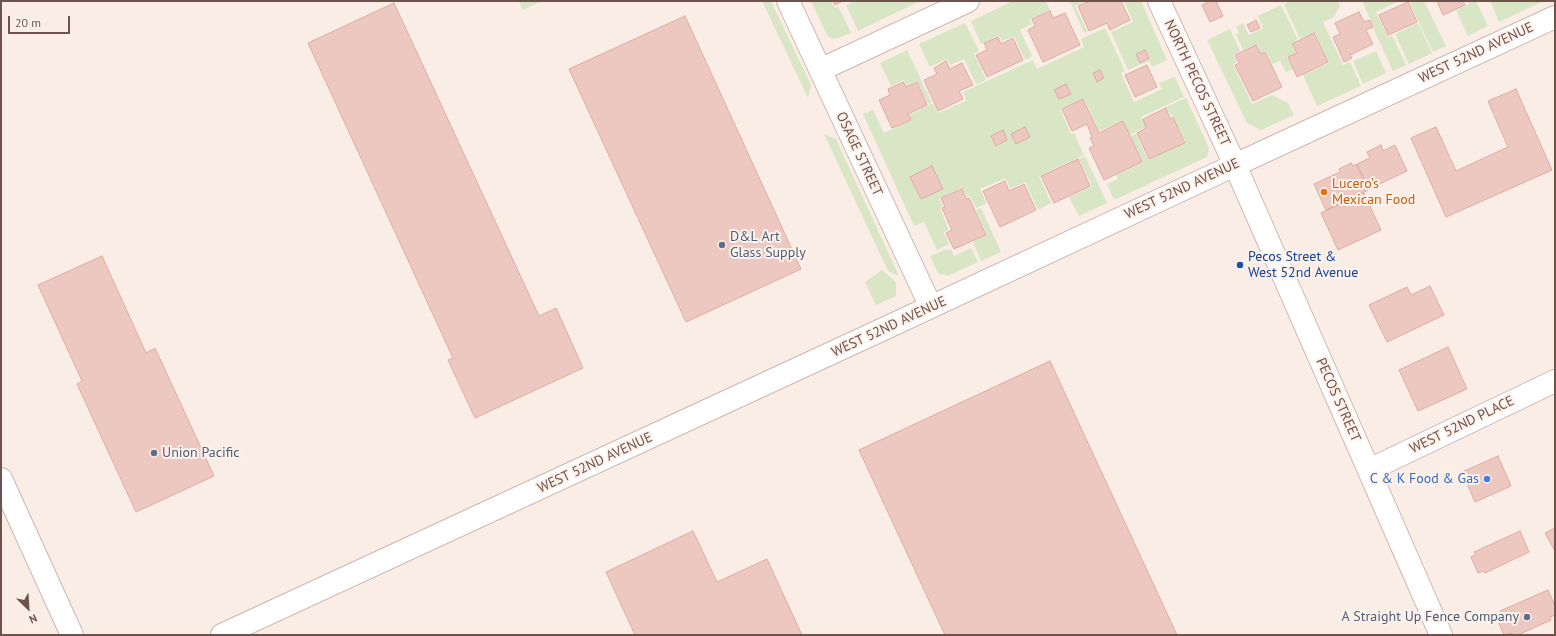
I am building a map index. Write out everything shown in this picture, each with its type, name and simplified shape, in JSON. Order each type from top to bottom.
[{"type":"street","name":"OSAGE STREET","points":[[788,1],[931,307]]},
{"type":"street","points":[[820,70],[968,1]]},
{"type":"street","name":"NORTH PECOS STREET","points":[[1159,1],[1235,165]]},
{"type":"street","name":"WEST 52ND AVENUE","points":[[222,635],[1555,17]]},
{"type":"street","name":"PECOS STREET","points":[[1235,165],[1441,635]]},
{"type":"street","name":"WEST 52ND PLACE","points":[[1369,470],[1555,381]]},
{"type":"street","points":[[1,479],[72,635]]},
{"type":"green space","points":[[518,1],[542,1],[523,10]]},
{"type":"green space","points":[[762,1],[771,1],[811,85],[808,98]]},
{"type":"green space","points":[[811,1],[831,1],[835,8],[838,6],[851,33],[832,39],[827,35]]},
{"type":"green space","points":[[856,1],[920,1],[858,31],[846,5]]},
{"type":"green space","points":[[1013,1],[1046,1],[1050,10],[1030,19],[1032,24],[1020,30],[1032,56],[1025,60],[1014,36],[1002,41],[999,35],[981,44],[971,21]]},
{"type":"green space","points":[[1070,1],[1086,1],[1075,6],[1087,31],[1084,33]]},
{"type":"green space","points":[[1124,1],[1141,1],[1167,60],[1152,67],[1149,61],[1128,70],[1111,32],[1133,22]]},
{"type":"green space","points":[[1290,1],[1338,1],[1340,6],[1334,17],[1323,22],[1343,65],[1350,62],[1361,86],[1317,106],[1303,75],[1329,63],[1315,33],[1300,39],[1284,4]]},
{"type":"green space","points":[[1362,1],[1399,1],[1376,12],[1388,37],[1392,35],[1406,65],[1393,71]]},
{"type":"green space","points":[[1424,1],[1446,46],[1433,52],[1409,2]]},
{"type":"green space","points":[[1468,1],[1476,1],[1488,26],[1468,36],[1456,10],[1469,4]]},
{"type":"green space","points":[[1490,1],[1544,1],[1499,22]]},
{"type":"green space","points":[[1281,5],[1298,40],[1291,44],[1296,53],[1287,57],[1293,69],[1286,72],[1280,61],[1272,64],[1266,51],[1261,53],[1257,44],[1243,50],[1236,34],[1239,33],[1236,27],[1243,23],[1249,35],[1263,28],[1258,16]]},
{"type":"green space","points":[[965,23],[979,51],[974,54],[986,80],[976,84],[964,59],[950,65],[947,59],[930,67],[919,44]]},
{"type":"green space","points":[[1418,23],[1432,53],[1409,64],[1395,34]]},
{"type":"green space","points":[[1105,28],[1125,71],[1121,73],[1134,102],[1162,89],[1159,83],[1175,77],[1184,97],[1141,117],[1146,127],[1129,135],[1123,121],[1099,131],[1084,98],[1060,109],[1071,134],[1074,133],[1084,155],[1039,176],[1051,203],[1038,210],[1025,182],[1010,189],[1006,178],[980,189],[987,203],[976,208],[970,196],[967,197],[962,188],[939,199],[943,206],[940,208],[949,230],[944,232],[949,244],[937,250],[924,222],[914,226],[863,114],[873,110],[884,133],[911,120],[909,115],[933,103],[938,113],[966,101],[963,92],[1033,60],[1037,69],[1084,47],[1081,39]]},
{"type":"green space","points":[[1230,29],[1240,51],[1233,55],[1237,62],[1233,64],[1252,104],[1272,95],[1288,103],[1294,115],[1261,130],[1247,123],[1207,40]]},
{"type":"green space","points":[[907,50],[932,103],[928,104],[917,81],[906,86],[903,80],[891,86],[880,63]]},
{"type":"green space","points":[[1376,51],[1386,73],[1363,84],[1353,61]]},
{"type":"green space","points":[[1186,98],[1209,148],[1207,157],[1114,200],[1107,184],[1118,179],[1116,175],[1143,163],[1130,136],[1136,134],[1148,160],[1186,143],[1173,115],[1171,116],[1166,107]]},
{"type":"green space","points":[[824,134],[836,139],[899,276],[888,271]]},
{"type":"green space","points":[[1085,156],[1107,203],[1079,216],[1069,197],[1092,186],[1079,159]]},
{"type":"green space","points":[[981,208],[1001,252],[981,261],[973,242],[987,235],[976,210]]},
{"type":"green space","points":[[971,248],[978,262],[948,276],[938,273],[930,256],[947,249],[948,251],[951,249],[954,256]]},
{"type":"green space","points":[[882,270],[896,282],[896,296],[876,305],[865,282]]},
{"type":"building","points":[[833,1],[843,1],[835,5]]},
{"type":"building","points":[[1090,1],[1121,1],[1130,20],[1110,30],[1107,23],[1089,31],[1078,6]]},
{"type":"building","points":[[1210,1],[1216,1],[1223,16],[1210,22],[1202,5]]},
{"type":"building","points":[[1437,1],[1463,1],[1465,5],[1443,15]]},
{"type":"building","points":[[1408,2],[1417,22],[1388,35],[1379,15]]},
{"type":"building","points":[[394,3],[539,316],[556,308],[583,368],[475,418],[448,360],[453,358],[308,43]]},
{"type":"building","points":[[1050,11],[1053,18],[1065,13],[1080,45],[1043,62],[1028,30],[1035,26],[1032,19]]},
{"type":"building","points":[[1359,12],[1364,22],[1370,20],[1373,27],[1366,30],[1373,44],[1350,55],[1352,58],[1344,62],[1333,37],[1340,34],[1335,23]]},
{"type":"building","points":[[685,16],[801,269],[686,322],[569,69]]},
{"type":"building","points":[[1256,20],[1260,28],[1251,32],[1247,25]]},
{"type":"building","points":[[1314,33],[1328,62],[1297,77],[1288,57],[1297,53],[1292,44]]},
{"type":"building","points":[[998,37],[1001,44],[1013,38],[1023,60],[987,77],[976,55],[987,50],[984,43]]},
{"type":"building","points":[[1256,45],[1261,54],[1265,52],[1282,87],[1253,101],[1235,65],[1239,63],[1235,55]]},
{"type":"building","points":[[1145,50],[1149,58],[1140,63],[1136,54]]},
{"type":"building","points":[[946,61],[950,69],[962,63],[973,85],[959,91],[963,99],[938,111],[924,80],[937,74],[934,68]]},
{"type":"building","points":[[1147,65],[1157,87],[1135,97],[1125,75]]},
{"type":"building","points":[[1100,70],[1104,78],[1097,82],[1093,73]]},
{"type":"building","points":[[903,82],[906,87],[917,82],[927,105],[908,114],[911,120],[892,128],[879,100],[890,95],[888,89]]},
{"type":"building","points":[[1066,84],[1071,94],[1059,99],[1054,90]]},
{"type":"building","points":[[1516,89],[1552,170],[1446,217],[1411,138],[1436,127],[1456,171],[1508,147],[1488,101]]},
{"type":"building","points":[[1083,99],[1099,133],[1123,121],[1142,162],[1104,180],[1089,148],[1094,146],[1090,138],[1092,137],[1087,124],[1072,131],[1062,109]]},
{"type":"building","points":[[1166,108],[1170,119],[1173,117],[1185,143],[1149,159],[1137,133],[1146,128],[1143,119]]},
{"type":"building","points":[[1025,127],[1030,137],[1016,144],[1011,134]]},
{"type":"building","points":[[1003,130],[1007,140],[996,146],[991,136]]},
{"type":"building","points":[[1381,145],[1383,151],[1395,145],[1407,171],[1369,189],[1357,164],[1370,158],[1367,152]]},
{"type":"building","points":[[1078,159],[1090,186],[1054,203],[1041,176]]},
{"type":"building","points":[[1351,163],[1353,166],[1356,164],[1368,190],[1326,210],[1314,184],[1340,172],[1339,169]]},
{"type":"building","points":[[932,166],[943,189],[921,199],[910,177]]},
{"type":"building","points":[[1005,181],[1009,191],[1024,184],[1036,210],[1000,227],[983,191]]},
{"type":"building","points":[[962,189],[966,199],[969,198],[986,235],[954,249],[946,233],[952,230],[942,208],[945,207],[941,198]]},
{"type":"building","points":[[1364,193],[1381,230],[1338,250],[1321,213]]},
{"type":"building","points":[[102,256],[146,353],[155,348],[214,476],[136,512],[77,384],[82,381],[38,285]]},
{"type":"building","points":[[1430,286],[1444,315],[1387,342],[1369,305],[1407,287],[1411,295]]},
{"type":"building","points":[[1448,347],[1467,389],[1418,411],[1399,370]]},
{"type":"building","points":[[1050,361],[1177,635],[945,635],[859,450]]},
{"type":"building","name":"C & K Food & Gas","points":[[1498,456],[1511,486],[1475,502],[1462,472]]},
{"type":"building","points":[[1555,528],[1555,551],[1545,533]]},
{"type":"building","points":[[693,531],[717,582],[767,559],[802,635],[635,635],[606,572]]},
{"type":"building","points":[[1520,531],[1529,552],[1485,573],[1483,571],[1478,573],[1471,557],[1476,554],[1474,552]]},
{"type":"building","points":[[1548,590],[1555,606],[1555,615],[1550,617],[1551,620],[1518,635],[1512,635],[1512,633],[1504,635],[1497,619],[1503,616],[1500,611]]},
{"type":"place","name":"Lucero’s Mexican Food","points":[[1324,192]]},
{"type":"place","name":"D&L Art Glass Supply","points":[[722,245]]},
{"type":"place","name":"Pecos Street & West 52nd Avenue","points":[[1240,265]]},
{"type":"place","name":"Union Pacific","points":[[154,453]]},
{"type":"place","name":"C & K Food & Gas","points":[[1487,479]]},
{"type":"place","name":"A Straight Up Fence Company","points":[[1527,617]]}]
